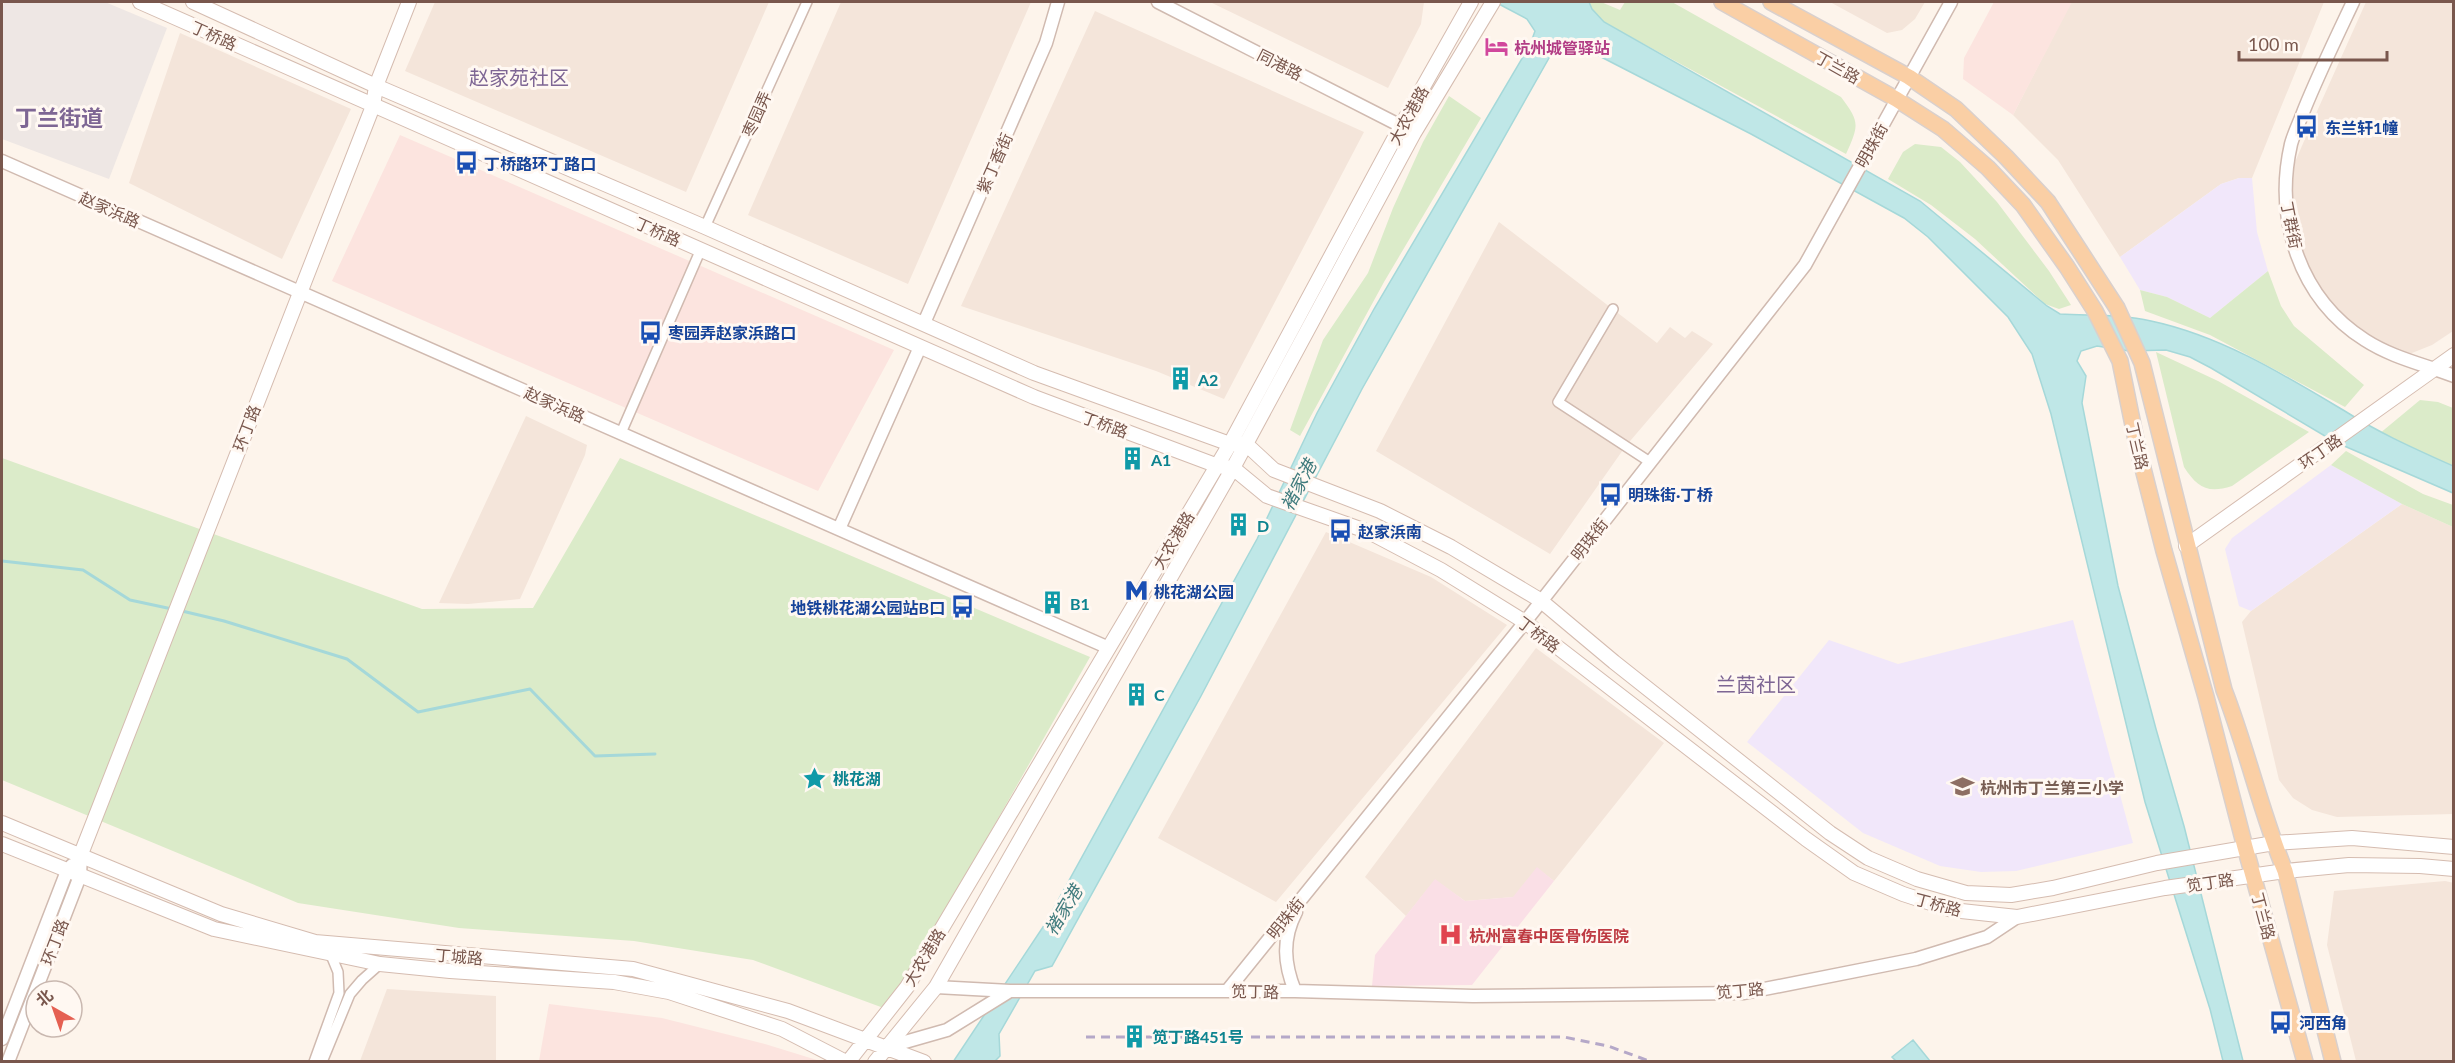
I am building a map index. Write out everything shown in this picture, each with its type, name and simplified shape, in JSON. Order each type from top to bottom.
[{"type":"main road","name":"丁桥路","points":[[140,2],[1034,397],[1218,466],[1233,468],[1267,496],[1369,532],[1441,570],[1525,622],[1633,707],[1854,873],[1903,894],[1952,910],[2017,917]]},
{"type":"main road","name":"丁桥路","points":[[193,2],[376,86],[705,227],[1034,374],[1230,444],[1246,444],[1275,470],[1380,511],[1450,547],[1540,600],[1614,662],[1830,833],[1868,858],[1917,879],[1966,892],[2011,895],[2053,888]]},
{"type":"main road","name":"环丁路","points":[[81,854],[299,292],[374,106],[376,86],[409,2]]},
{"type":"main road","name":"大农港路","points":[[847,1062],[907,987],[1218,466],[1401,126],[1471,2]]},
{"type":"main road","name":"大农港路","points":[[875,1062],[884,1048],[936,987],[1233,468],[1414,134],[1493,2]]},
{"type":"main road","name":"丁兰路","points":[[1722,2],[1896,99],[1943,129],[1988,168],[2023,205],[2095,310],[2120,361],[2137,445],[2164,552],[2206,696],[2305,1062]]},
{"type":"main road","name":"丁兰路","points":[[1771,2],[1908,77],[1956,110],[2006,157],[2041,195],[2117,308],[2142,363],[2223,690],[2240,730],[2274,843],[2285,871],[2333,1062]]},
{"type":"main road","name":"环丁路","points":[[2186,546],[2454,355]]},
{"type":"main road","name":"丁城路","points":[[2,823],[221,914],[315,942],[564,965],[633,969],[788,1011],[924,1062]]},
{"type":"main road","name":"笕丁路","points":[[2053,888],[2157,863],[2274,843],[2352,838],[2454,847]]},
{"type":"main road","name":"丁城路","points":[[2,844],[214,929],[380,964],[614,982],[669,992],[782,1029],[847,1062]]},
{"type":"main road","name":"笕丁路","points":[[2017,917],[2165,888],[2285,871],[2349,865],[2420,866],[2454,870]]},
{"type":"street","name":"枣园弄","points":[[705,227],[807,2]]},
{"type":"street","name":"紫丁香街","points":[[924,323],[1046,43],[1058,2]]},
{"type":"street","name":"同港路","points":[[1158,2],[1401,126]]},
{"type":"street","name":"明珠街","points":[[1227,991],[1525,622],[1805,265],[1951,2]]},
{"type":"street","name":"丁群街","points":[[2353,2],[2291,144],[2286,195],[2293,245],[2309,285],[2339,322],[2366,341],[2399,358],[2454,376]]},
{"type":"street","name":"赵家浜路","points":[[2,161],[1109,648]]},
{"type":"street","points":[[621,433],[701,249]]},
{"type":"street","points":[[1613,309],[1558,402],[1650,462]]},
{"type":"street","points":[[839,529],[920,347]]},
{"type":"street","name":"环丁路","points":[[2,1039],[81,854]]},
{"type":"street","name":"环丁路","points":[[8,1062],[73,874]]},
{"type":"street","points":[[1295,991],[1287,970],[1285,944],[1292,920],[1306,892]]},
{"type":"street","name":"笕丁路","points":[[936,987],[1010,991],[1295,991],[1473,996],[1744,993],[1916,959],[1987,937],[2017,917]]},
{"type":"street","points":[[314,1062],[339,993],[338,972],[331,955]]},
{"type":"street","points":[[322,1062],[350,994],[380,964]]},
{"type":"street","points":[[884,1048],[946,1030],[1010,991]]},
{"type":"shaded area","points":[[4,2],[105,2],[167,28],[109,179],[2,139],[2,10]]},
{"type":"shaded area","points":[[435,2],[769,2],[686,192],[405,71]]},
{"type":"shaded area","points":[[841,2],[1031,2],[908,284],[748,215]]},
{"type":"shaded area","points":[[1210,2],[1424,2],[1421,24],[1388,88]]},
{"type":"shaded area","points":[[1830,2],[1925,2],[1915,19],[1902,30],[1887,33]]},
{"type":"shaded area","points":[[1994,2],[2072,2],[2013,115],[1963,79],[1964,58]]},
{"type":"shaded area","points":[[2071,2],[2324,2],[2252,178],[2239,178],[2221,184],[2120,257],[2058,160],[2013,115]]},
{"type":"shaded area","points":[[2366,2],[2453,2],[2453,331],[2432,345],[2407,355],[2368,345],[2339,329],[2318,304],[2302,279],[2285,194],[2292,169]]},
{"type":"shaded area","points":[[1095,11],[1364,132],[1224,399],[1156,371],[961,306]]},
{"type":"shaded area","points":[[180,33],[351,109],[282,259],[129,183]]},
{"type":"shaded area","points":[[400,135],[894,350],[818,491],[332,281]]},
{"type":"shaded area","points":[[2239,178],[2252,178],[2257,232],[2268,271],[2210,318],[2167,297],[2140,290],[2120,257],[2221,184]]},
{"type":"shaded area","points":[[1499,222],[1657,343],[1670,327],[1685,338],[1692,331],[1713,344],[1625,447],[1550,554],[1376,451]]},
{"type":"shaded area","points":[[526,416],[587,445],[585,455],[520,599],[468,604],[439,603]]},
{"type":"shaded area","points":[[2331,465],[2402,504],[2251,611],[2239,606],[2225,549],[2232,538]]},
{"type":"shaded area","points":[[2402,504],[2453,527],[2453,814],[2337,817],[2312,810],[2293,798],[2279,780],[2242,622],[2251,611]]},
{"type":"shaded area","points":[[1326,532],[1431,577],[1507,625],[1276,902],[1158,838]]},
{"type":"shaded area","name":"杭州市丁兰第三小学","points":[[2073,620],[2133,843],[2016,871],[1981,872],[1940,866],[1863,833],[1747,742],[1829,640],[1898,664]]},
{"type":"shaded area","points":[[1536,648],[1664,743],[1554,881],[1537,868],[1514,897],[1465,901],[1435,880],[1406,916],[1365,877]]},
{"type":"shaded area","name":"杭州富春中医骨伤医院","points":[[1537,867],[1554,881],[1472,985],[1372,986],[1375,955],[1435,879],[1465,901],[1513,897]]},
{"type":"shaded area","points":[[2445,881],[2454,883],[2453,1061],[2356,1061],[2327,945],[2334,891]]},
{"type":"shaded area","points":[[387,989],[496,996],[496,1061],[360,1061]]},
{"type":"shaded area","points":[[549,1004],[662,1018],[765,1044],[820,1061],[539,1061]]},
{"type":"green space","points":[[1586,2],[1601,2],[1620,10],[1625,2],[1672,2],[1841,97],[1852,112],[1855,124],[1846,154],[1587,13]]},
{"type":"green space","points":[[1449,96],[1481,118],[1384,282],[1300,436],[1290,430],[1323,340],[1368,273],[1393,208],[1423,142]]},
{"type":"green space","points":[[1915,144],[1941,147],[1960,162],[1997,202],[2049,271],[2071,305],[2059,309],[2045,304],[1975,239],[1931,205],[1888,179],[1903,152]]},
{"type":"green space","points":[[2268,271],[2281,306],[2294,326],[2364,385],[2345,407],[2210,335],[2145,311],[2140,290],[2167,297],[2210,318]]},
{"type":"green space","points":[[2156,352],[2218,381],[2309,432],[2232,486],[2209,489],[2198,484],[2184,467]]},
{"type":"green space","points":[[2420,400],[2438,402],[2453,408],[2453,467],[2379,434]]},
{"type":"green space","points":[[2346,451],[2423,494],[2453,505],[2453,527],[2402,504],[2331,465]]},
{"type":"green space","points":[[2,458],[422,609],[533,608],[620,458],[1090,657],[889,1010],[753,960],[634,941],[459,928],[298,903],[2,780]]},
{"type":"water","name":"褚家港","points":[[1495,2],[1589,2],[1604,22],[1920,201],[2047,306],[2060,314],[2140,319],[2203,336],[2253,359],[2373,428],[2453,466],[2453,493],[2335,442],[2211,368],[2190,357],[2166,350],[2129,351],[2097,346],[2081,351],[2077,361],[2086,376],[2082,403],[2118,586],[2184,826],[2243,1061],[2223,1061],[2210,1009],[2145,802],[2051,414],[2032,354],[2008,317],[1928,237],[1904,218],[1751,134],[1568,40],[1553,51],[1362,389],[1201,696],[1052,966],[1035,971],[999,1034],[1000,1056],[995,1061],[953,1062],[1045,924],[1257,539],[1317,413],[1374,309],[1530,45],[1535,31],[1527,19]]},
{"type":"water","points":[[1913,1040],[1930,1061],[1896,1061],[1892,1057]]},
{"type":"waterway","points":[[2,561],[83,570],[130,600],[172,609]]},
{"type":"waterway","points":[[182,611],[224,621],[347,659],[418,712],[530,689],[595,756],[655,754]]},
{"type":"railway","points":[[1086,1037],[1564,1037],[1608,1046],[1652,1062]]},
{"type":"place","name":"杭州城管驿站","points":[[1496,47]]},
{"type":"place","name":"东兰轩1幢","points":[[2307,127]]},
{"type":"place","name":"丁桥路环丁路口","points":[[466,163]]},
{"type":"place","name":"枣园弄赵家浜路口","points":[[650,332]]},
{"type":"place","name":"A2","points":[[1180,379]]},
{"type":"place","name":"A1","points":[[1133,459]]},
{"type":"place","name":"明珠街·丁桥","points":[[1610,494]]},
{"type":"place","name":"D","points":[[1239,525]]},
{"type":"place","name":"赵家浜南","points":[[1340,531]]},
{"type":"place","name":"桃花湖公园","points":[[1136,591]]},
{"type":"place","name":"B1","points":[[1052,603]]},
{"type":"place","name":"地铁桃花湖公园站B口","points":[[963,607]]},
{"type":"place","name":"C","points":[[1136,694]]},
{"type":"place","name":"桃花湖","points":[[815,778]]},
{"type":"place","name":"杭州市丁兰第三小学","points":[[1962,787]]},
{"type":"place","name":"杭州富春中医骨伤医院","points":[[1451,935]]},
{"type":"place","name":"河西角","points":[[2281,1022]]},
{"type":"place","name":"笕丁路451号","points":[[1134,1036]]},
{"type":"district","name":"赵家苑社区","points":[[519,77]]},
{"type":"district","name":"丁兰街道","points":[[59,117]]},
{"type":"district","name":"兰茵社区","points":[[1756,684]]}]
